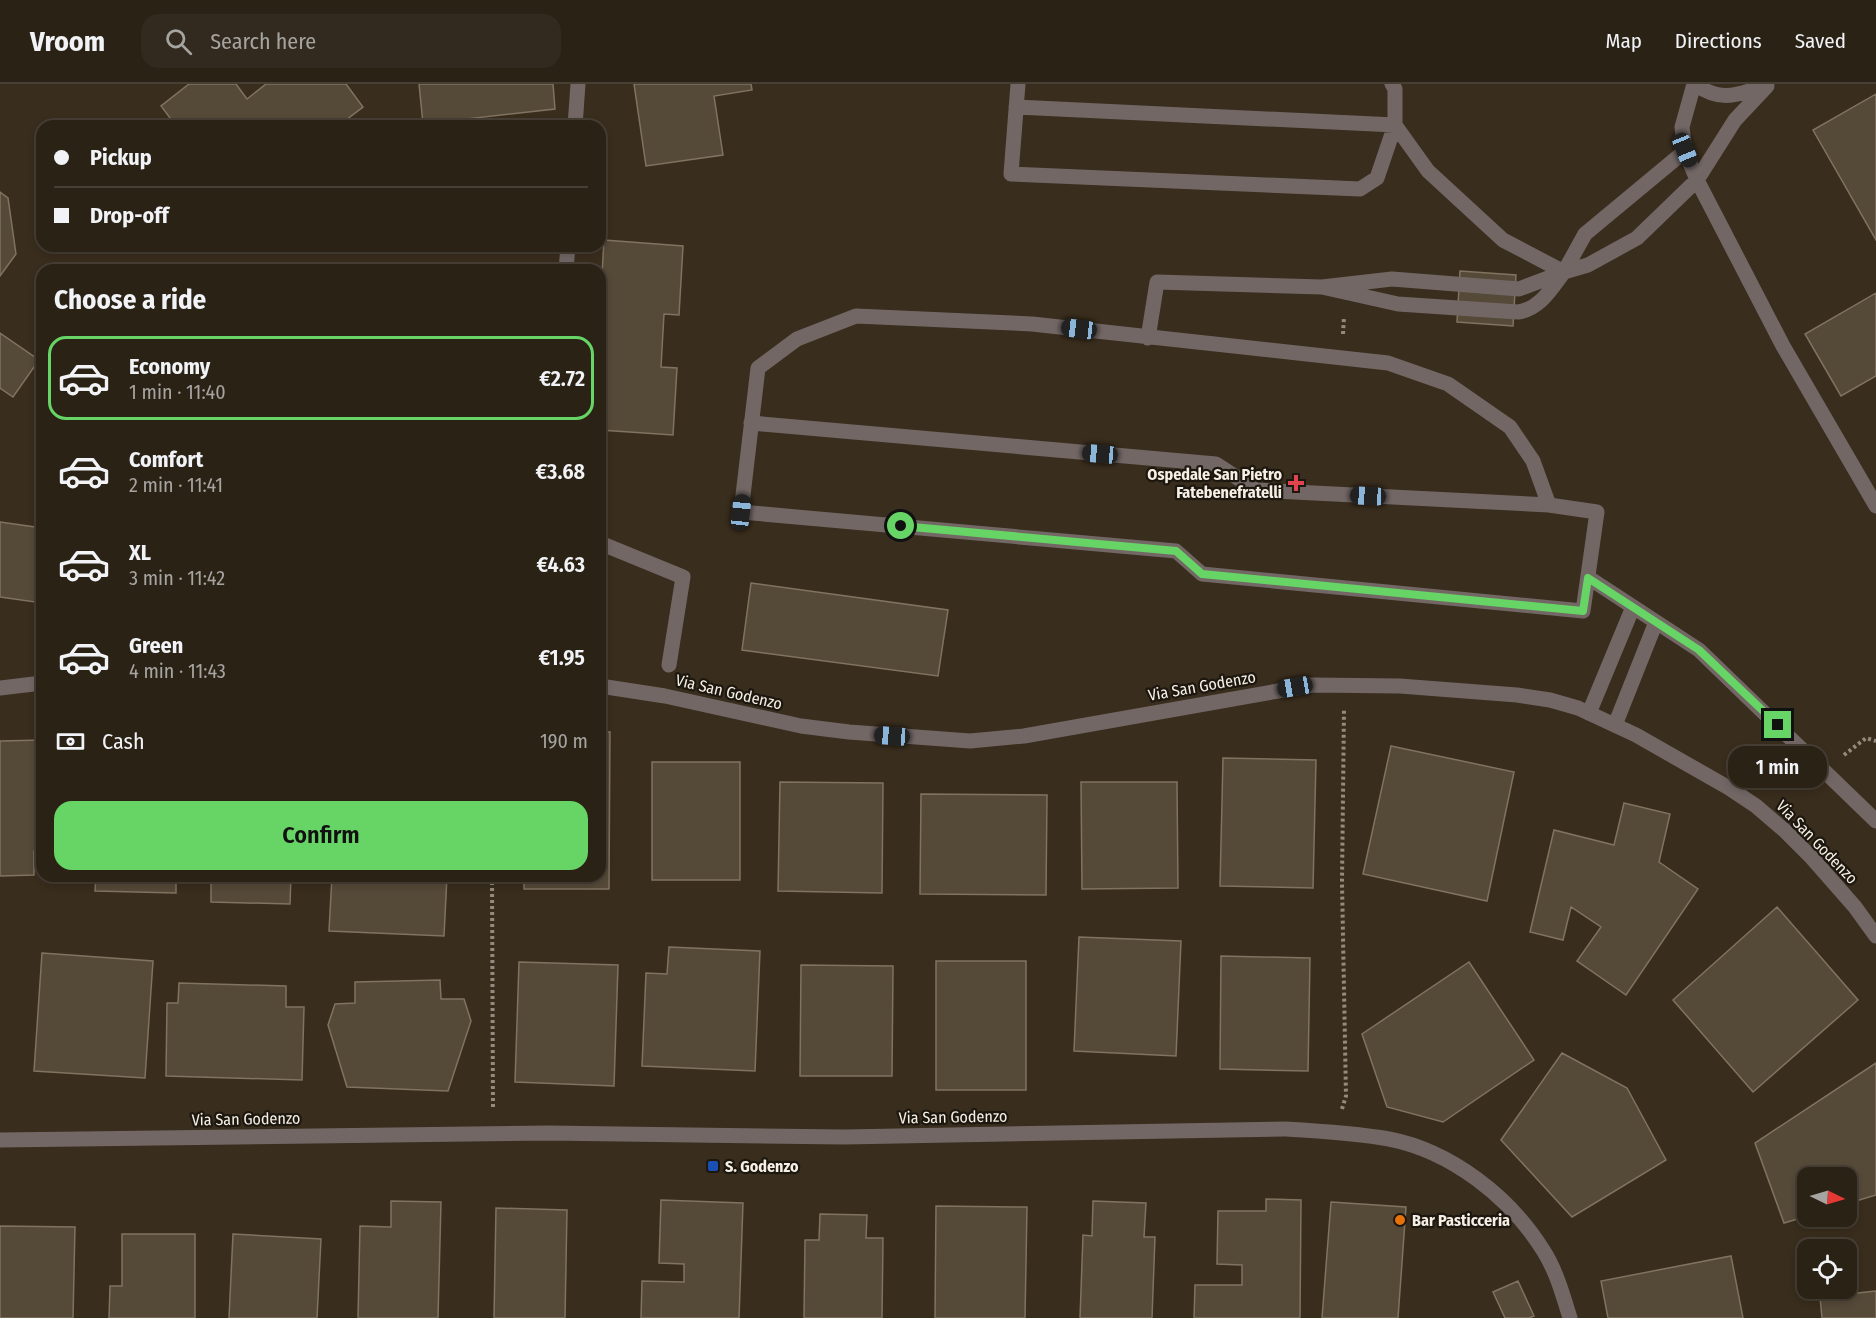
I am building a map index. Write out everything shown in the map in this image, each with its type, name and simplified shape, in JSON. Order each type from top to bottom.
[{"type":"street","points":[[575,120],[578,84]]},
{"type":"street","points":[[1018,84],[1011,174],[1360,189],[1377,178],[1395,125],[1395,89],[1392,84]]},
{"type":"street","points":[[1769,85],[1730,96],[1707,94],[1695,84],[1682,127],[1685,150],[1697,180],[1783,346],[1876,506]]},
{"type":"street","points":[[1148,338],[1156,282],[1322,287],[1392,279],[1519,289],[1588,265],[1637,238],[1697,180],[1735,120],[1769,85]]},
{"type":"street","points":[[1016,107],[1395,125]]},
{"type":"street","points":[[1395,125],[1428,171],[1503,240],[1564,272]]},
{"type":"street","points":[[1322,287],[1398,304],[1530,311],[1543,300],[1564,272],[1585,234],[1685,150]]},
{"type":"street","points":[[751,423],[1216,464],[1256,490],[1549,505],[1597,512],[1583,611],[1202,574],[1176,551],[741,512],[751,423],[758,368],[797,339],[856,316],[1032,324],[1388,363],[1448,384],[1510,427],[1533,460],[1549,505]]},
{"type":"street","points":[[606,545],[683,577],[669,665]]},
{"type":"street","points":[[1588,578],[1699,650],[1876,821]]},
{"type":"street","points":[[1589,713],[1633,607]]},
{"type":"street","points":[[1615,725],[1656,622]]},
{"type":"street","points":[[0,688],[36,684]]},
{"type":"street","name":"Via San Godenzo","points":[[606,687],[674,698],[809,727],[970,741],[1050,731],[1312,685],[1400,686],[1517,695],[1550,700],[1589,713],[1644,739],[1729,788],[1771,818],[1812,858],[1855,907],[1876,936]]},
{"type":"street","name":"Via San Godenzo","points":[[0,1140],[493,1134],[844,1137],[1284,1129],[1341,1133],[1390,1139],[1415,1146],[1457,1167],[1496,1194],[1543,1250],[1551,1265],[1570,1318]]},
{"type":"path","points":[[1342,1109],[1346,1096],[1342,882],[1344,719]]},
{"type":"path","points":[[1825,770],[1866,738],[1876,741]]},
{"type":"path","points":[[492,882],[493,1134]]},
{"type":"building","points":[[189,84],[236,84],[247,99],[266,84],[346,84],[363,107],[346,120],[172,120],[161,106]]},
{"type":"building","points":[[419,84],[553,84],[555,109],[458,120],[423,120]]},
{"type":"building","points":[[634,84],[751,84],[752,90],[714,96],[723,155],[646,166]]},
{"type":"building","points":[[1876,94],[1876,240],[1813,130]]},
{"type":"building","points":[[0,192],[8,198],[16,254],[0,276]]},
{"type":"building","points":[[606,240],[683,246],[679,315],[664,314],[661,367],[677,368],[673,435],[606,430],[606,264],[603,264]]},
{"type":"building","points":[[1460,271],[1516,275],[1513,326],[1457,322]]},
{"type":"building","points":[[1876,293],[1876,376],[1841,396],[1805,334]]},
{"type":"building","points":[[0,333],[36,358],[36,364],[13,397],[0,388]]},
{"type":"building","points":[[0,522],[36,527],[36,602],[0,597]]},
{"type":"building","points":[[751,583],[948,610],[938,676],[742,650]]},
{"type":"building","points":[[606,732],[610,732],[609,889],[524,889],[524,882],[606,882]]},
{"type":"building","points":[[36,740],[34,875],[0,876],[0,741]]},
{"type":"building","points":[[1391,746],[1514,772],[1487,901],[1363,874]]},
{"type":"building","points":[[1223,758],[1316,760],[1313,888],[1220,886]]},
{"type":"building","points":[[652,762],[740,762],[740,880],[652,880]]},
{"type":"building","points":[[780,782],[883,783],[882,893],[778,891]]},
{"type":"building","points":[[1081,782],[1177,782],[1178,888],[1082,889]]},
{"type":"building","points":[[921,794],[1047,795],[1046,895],[920,894]]},
{"type":"building","points":[[1624,803],[1670,814],[1659,862],[1698,889],[1626,995],[1577,961],[1601,927],[1571,907],[1563,940],[1530,932],[1554,830],[1614,845]]},
{"type":"building","points":[[96,882],[176,882],[176,893],[95,891]]},
{"type":"building","points":[[211,882],[291,882],[290,904],[211,902]]},
{"type":"building","points":[[332,882],[447,882],[444,936],[329,931]]},
{"type":"building","points":[[1777,907],[1858,1000],[1753,1092],[1673,1000]]},
{"type":"building","points":[[1079,937],[1181,941],[1176,1056],[1074,1051]]},
{"type":"building","points":[[669,947],[760,951],[755,1071],[642,1066],[646,973],[667,974]]},
{"type":"building","points":[[42,953],[153,961],[145,1078],[34,1071]]},
{"type":"building","points":[[1221,956],[1310,958],[1308,1071],[1220,1069]]},
{"type":"building","points":[[936,961],[1026,961],[1026,1090],[936,1090]]},
{"type":"building","points":[[519,962],[618,965],[614,1086],[515,1082]]},
{"type":"building","points":[[1469,962],[1534,1060],[1443,1122],[1387,1107],[1362,1034]]},
{"type":"building","points":[[801,965],[893,966],[892,1076],[800,1076]]},
{"type":"building","points":[[440,980],[441,999],[464,999],[471,1021],[448,1091],[347,1087],[328,1025],[335,1004],[355,1003],[355,982]]},
{"type":"building","points":[[179,983],[286,986],[286,1007],[304,1007],[302,1080],[166,1076],[167,1003],[178,1003]]},
{"type":"building","points":[[1562,1053],[1627,1088],[1666,1160],[1572,1217],[1501,1140]]},
{"type":"building","points":[[1876,1063],[1876,1195],[1857,1201],[1857,1167],[1797,1167],[1797,1219],[1784,1223],[1755,1143]]},
{"type":"building","points":[[1266,1199],[1301,1200],[1300,1318],[1194,1318],[1195,1285],[1242,1285],[1242,1265],[1217,1264],[1218,1211],[1266,1211]]},
{"type":"building","points":[[661,1200],[743,1203],[739,1318],[641,1318],[642,1281],[684,1282],[684,1264],[659,1263]]},
{"type":"building","points":[[391,1201],[441,1202],[438,1318],[358,1318],[360,1226],[391,1227]]},
{"type":"building","points":[[1093,1201],[1146,1203],[1144,1237],[1155,1237],[1152,1318],[1080,1318],[1083,1235],[1092,1236]]},
{"type":"building","points":[[1331,1202],[1406,1207],[1398,1318],[1322,1318]]},
{"type":"building","points":[[936,1206],[1027,1207],[1025,1318],[935,1318]]},
{"type":"building","points":[[496,1208],[567,1210],[565,1318],[494,1318]]},
{"type":"building","points":[[820,1214],[867,1215],[866,1238],[883,1238],[882,1318],[804,1318],[805,1240],[819,1240]]},
{"type":"building","points":[[0,1226],[75,1227],[73,1318],[0,1318]]},
{"type":"building","points":[[122,1234],[195,1234],[195,1318],[109,1318],[110,1286],[122,1286]]},
{"type":"building","points":[[233,1234],[321,1239],[317,1318],[229,1318]]},
{"type":"building","points":[[1731,1256],[1743,1318],[1608,1318],[1601,1281]]},
{"type":"building","points":[[1518,1281],[1534,1316],[1505,1318],[1493,1292]]},
{"type":"building","points":[[1876,1291],[1876,1318],[1822,1318],[1820,1299],[1857,1299],[1857,1293]]},
{"type":"place","name":"Ospedale San Pietro Fatebenefratelli","points":[[1296,483]]},
{"type":"place","name":"S. Godenzo","points":[[713,1166]]},
{"type":"place","name":"Bar Pasticceria","points":[[1400,1220]]},
{"type":"route","points":[[901,526],[1176,551],[1202,574],[1583,611],[1588,578],[1699,650],[1778,725]]}]
